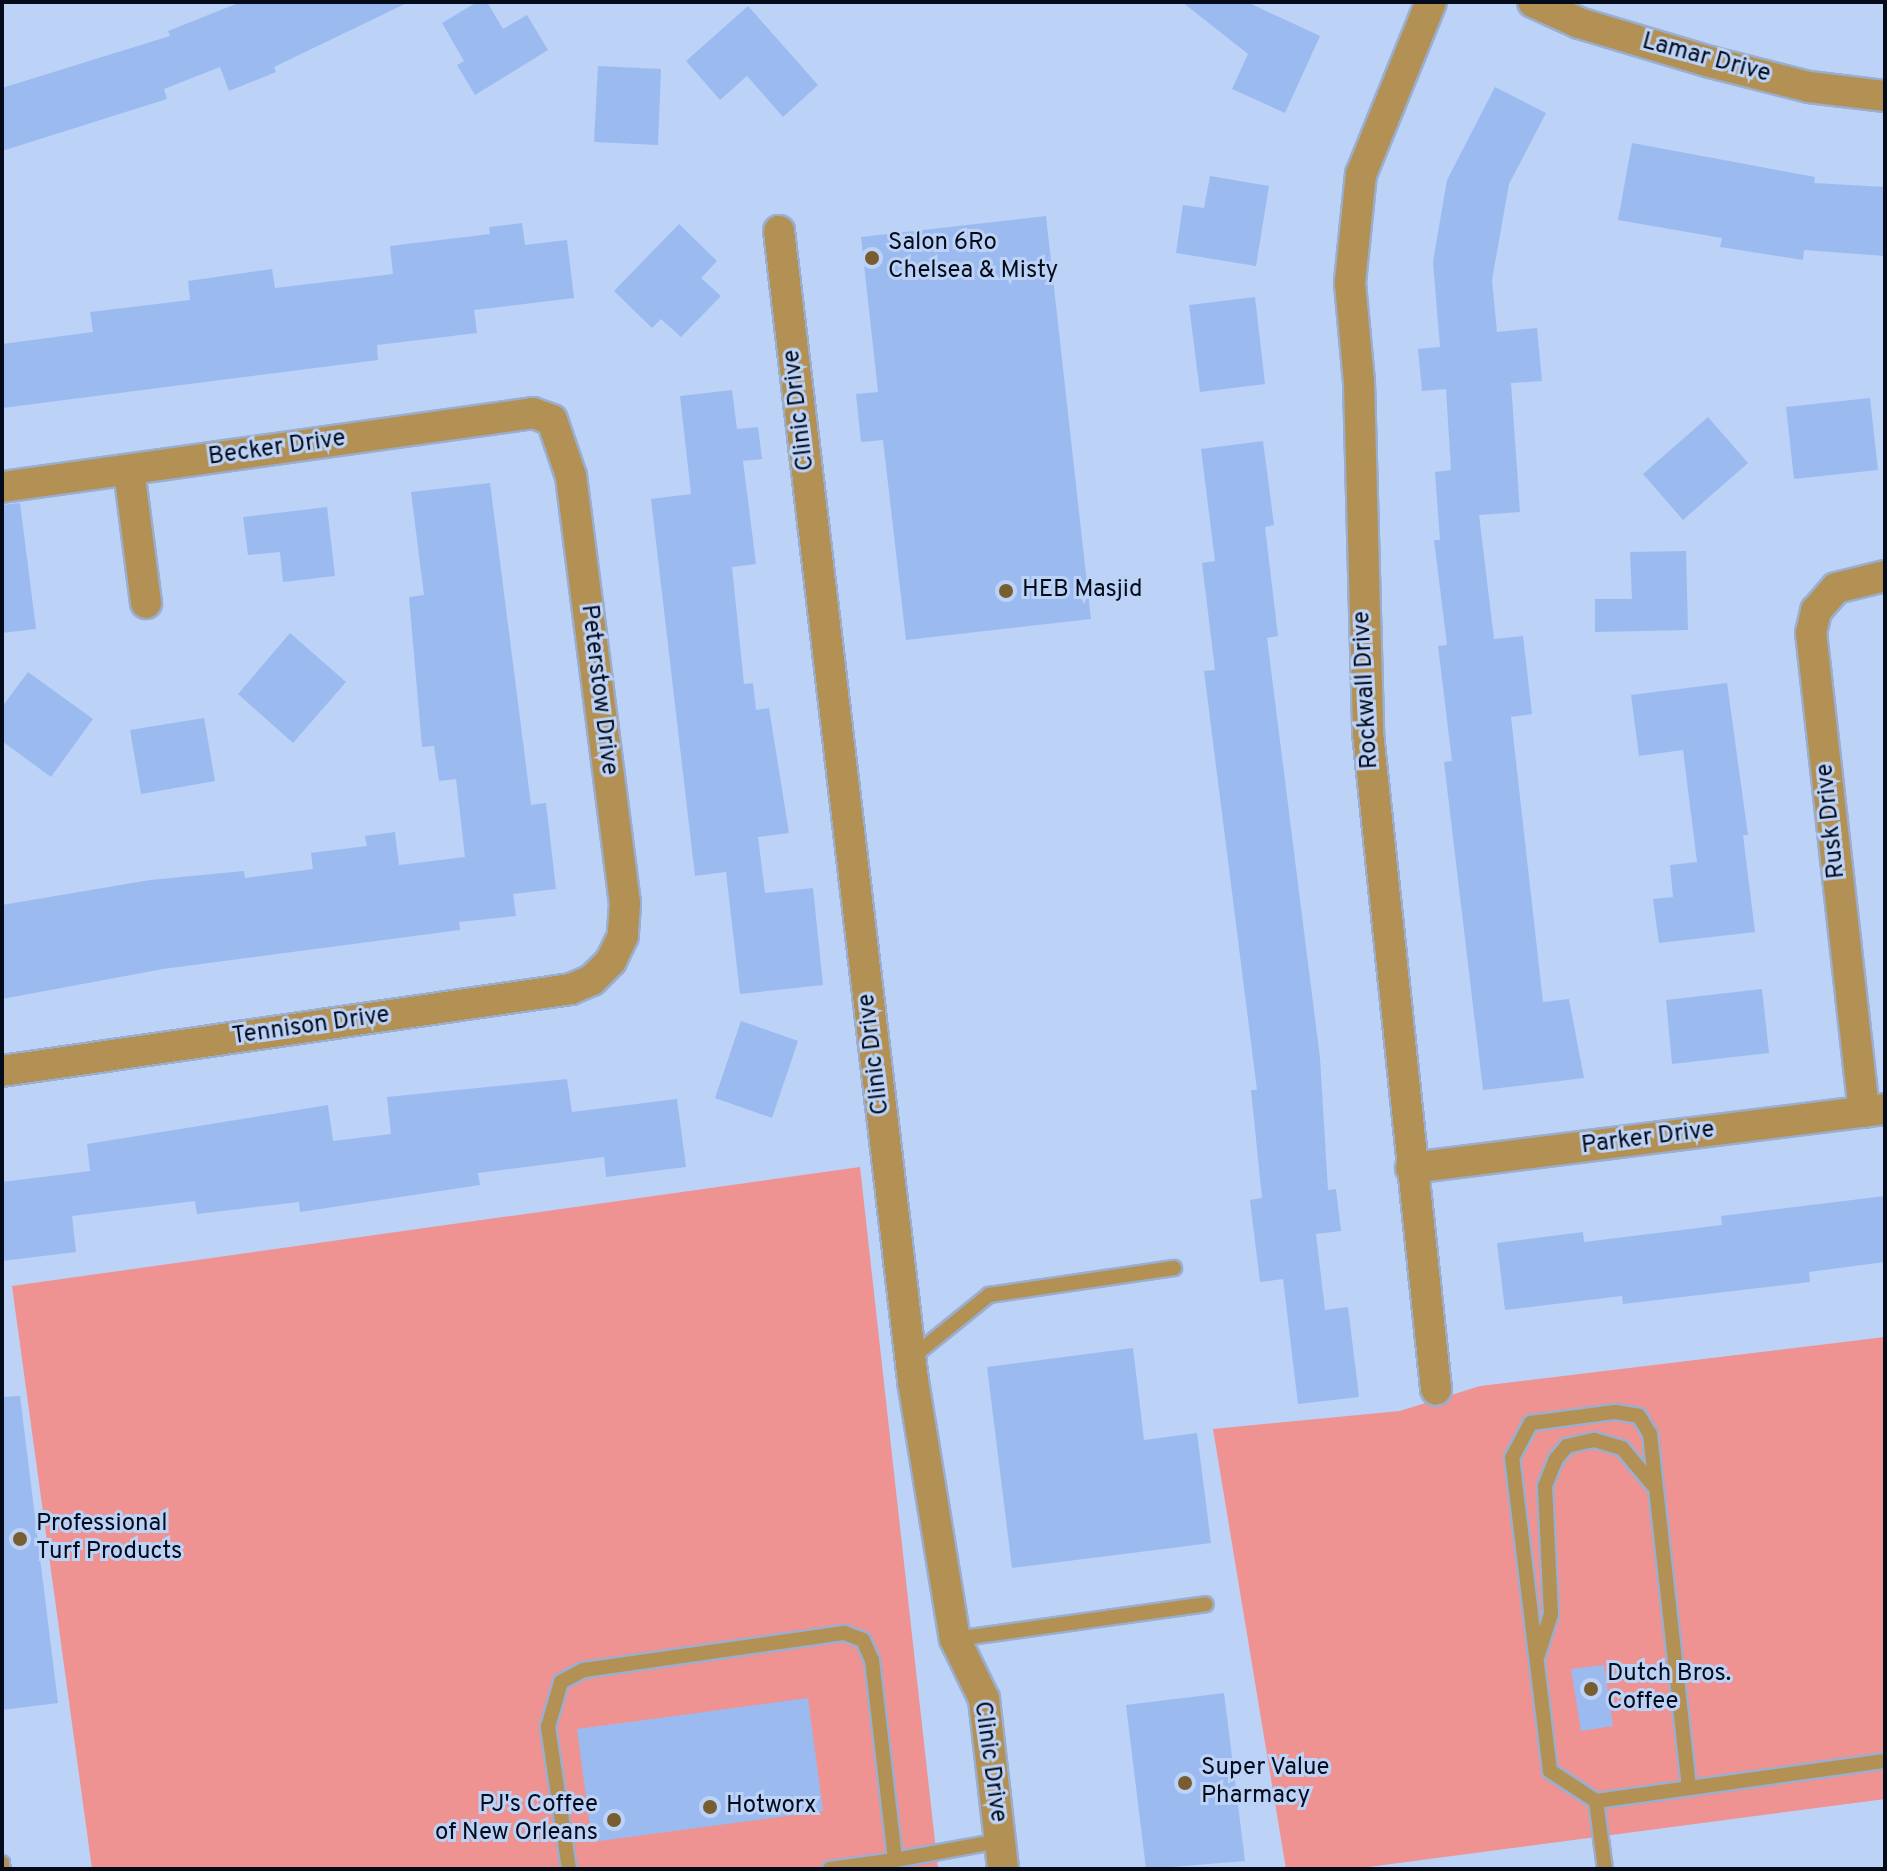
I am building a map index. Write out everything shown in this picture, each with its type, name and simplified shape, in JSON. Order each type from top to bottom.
[{"type":"street","name":"Rockwall Drive","points":[[1431,2],[1361,174],[1350,283],[1359,382],[1368,733],[1436,1389]]},
{"type":"street","name":"Lamar Drive","points":[[1533,2],[1579,23],[1710,62],[1809,87],[1885,96]]},
{"type":"street","name":"Clinic Drive","points":[[779,231],[910,1359],[955,1639],[984,1699],[1002,1855]]},
{"type":"street","name":"Becker Drive","points":[[2,487],[533,413],[552,420]]},
{"type":"street","name":"Peterstow Drive","points":[[552,420],[571,476],[625,904],[623,936],[611,961]]},
{"type":"street","points":[[129,470],[146,603]]},
{"type":"street","name":"Rusk Drive","points":[[1875,1111],[1811,633],[1816,611],[1836,588],[1885,576]]},
{"type":"street","name":"Tennison Drive","points":[[2,1071],[571,989],[592,980],[611,961]]},
{"type":"street","name":"Parker Drive","points":[[1411,1168],[1875,1111]]},
{"type":"lane","points":[[910,1359],[989,1295],[1174,1268]]},
{"type":"lane","points":[[1689,1788],[1653,1486],[1650,1434],[1639,1416],[1615,1412],[1531,1423],[1520,1436],[1512,1458],[1550,1771],[1596,1801],[1885,1761]]},
{"type":"lane","points":[[1536,1660],[1551,1614],[1545,1486],[1556,1459],[1567,1446],[1594,1440],[1622,1448],[1653,1486]]},
{"type":"lane","points":[[955,1639],[1206,1604]]},
{"type":"lane","points":[[569,1869],[548,1727],[561,1682],[584,1670],[844,1633],[863,1640],[872,1660],[895,1860]]},
{"type":"lane","points":[[1596,1801],[1605,1869]]},
{"type":"lane","points":[[830,1869],[895,1860],[1002,1855]]},
{"type":"shaded area","points":[[860,1167],[938,1869],[92,1869],[12,1286]]},
{"type":"shaded area","points":[[1885,1337],[1885,1799],[1353,1869],[1286,1869],[1213,1429],[1400,1411],[1480,1386]]},
{"type":"building","points":[[241,2],[409,2],[274,67],[276,72],[229,91],[220,67],[164,89],[167,99],[2,151],[2,88],[170,36],[168,31]]},
{"type":"building","points":[[477,2],[487,2],[503,29],[527,15],[548,50],[475,95],[457,65],[464,61],[442,23]]},
{"type":"building","points":[[1182,2],[1247,2],[1320,36],[1285,113],[1232,89],[1248,54]]},
{"type":"building","points":[[748,6],[818,85],[783,117],[747,76],[720,100],[686,61]]},
{"type":"building","points":[[598,66],[661,69],[658,145],[594,142]]},
{"type":"building","points":[[1495,87],[1546,113],[1509,184],[1492,280],[1497,332],[1537,328],[1542,381],[1511,383],[1520,512],[1479,515],[1494,639],[1523,636],[1532,714],[1511,717],[1543,1002],[1569,999],[1584,1078],[1483,1090],[1444,762],[1452,761],[1438,646],[1447,645],[1434,540],[1440,540],[1435,472],[1451,470],[1446,389],[1422,391],[1418,349],[1440,347],[1433,262],[1447,180]]},
{"type":"building","points":[[1632,143],[1815,177],[1814,183],[1885,187],[1885,256],[1804,250],[1803,260],[1720,247],[1722,238],[1618,220]]},
{"type":"building","points":[[1210,176],[1269,186],[1256,266],[1176,253],[1183,205],[1204,208]]},
{"type":"building","points":[[1046,216],[1091,619],[906,640],[883,440],[861,442],[856,394],[878,392],[861,237]]},
{"type":"building","points":[[522,223],[525,245],[567,240],[574,298],[474,310],[477,333],[377,345],[378,360],[2,408],[2,344],[93,332],[90,312],[190,300],[188,281],[272,269],[275,288],[393,274],[390,246],[490,234],[489,227]]},
{"type":"building","points":[[679,224],[717,261],[701,278],[721,296],[681,337],[661,319],[652,328],[614,291]]},
{"type":"building","points":[[1255,297],[1265,384],[1200,392],[1189,305]]},
{"type":"building","points":[[732,390],[737,429],[758,427],[762,459],[743,461],[756,564],[732,567],[744,684],[753,683],[756,710],[769,708],[789,833],[758,837],[765,893],[813,888],[823,985],[740,994],[726,872],[695,876],[651,499],[691,494],[680,396]]},
{"type":"building","points":[[1870,398],[1878,470],[1794,479],[1786,407]]},
{"type":"building","points":[[1708,417],[1748,463],[1683,520],[1643,474]]},
{"type":"building","points":[[1263,441],[1274,525],[1265,527],[1278,636],[1267,638],[1320,1058],[1328,1190],[1336,1189],[1341,1231],[1316,1234],[1325,1310],[1348,1307],[1359,1397],[1298,1404],[1283,1279],[1260,1282],[1250,1200],[1262,1198],[1251,1090],[1257,1090],[1204,671],[1215,670],[1202,563],[1215,561],[1201,449]]},
{"type":"building","points":[[490,483],[531,805],[546,803],[556,889],[513,894],[516,916],[459,922],[460,930],[163,969],[2,999],[2,905],[150,880],[244,871],[245,878],[313,869],[311,853],[367,846],[365,836],[395,832],[399,865],[465,857],[456,779],[439,781],[434,746],[422,747],[409,597],[424,595],[411,492]]},
{"type":"building","points":[[20,503],[36,629],[2,633],[2,505]]},
{"type":"building","points":[[327,507],[335,576],[283,582],[280,552],[248,555],[243,517]]},
{"type":"building","points":[[1686,551],[1688,630],[1595,632],[1595,599],[1632,599],[1630,552]]},
{"type":"building","points":[[290,633],[346,682],[293,743],[238,694]]},
{"type":"building","points":[[28,672],[93,719],[51,777],[2,741],[2,707]]},
{"type":"building","points":[[1727,683],[1748,835],[1743,835],[1755,932],[1659,943],[1653,899],[1673,897],[1670,865],[1697,862],[1683,750],[1639,756],[1631,695]]},
{"type":"building","points":[[204,718],[215,781],[141,794],[130,730]]},
{"type":"building","points":[[1762,989],[1769,1053],[1672,1064],[1666,1000]]},
{"type":"building","points":[[741,1021],[798,1041],[772,1118],[715,1098]]},
{"type":"building","points":[[567,1079],[572,1112],[677,1099],[686,1167],[606,1177],[604,1157],[478,1173],[480,1185],[300,1212],[299,1202],[197,1214],[195,1201],[72,1216],[76,1252],[2,1261],[2,1182],[90,1171],[87,1144],[328,1105],[333,1141],[391,1134],[387,1097]]},
{"type":"building","points":[[1885,1196],[1885,1262],[1809,1272],[1810,1282],[1623,1304],[1622,1296],[1505,1310],[1497,1243],[1583,1232],[1584,1242],[1722,1225],[1721,1216]]},
{"type":"building","points":[[1133,1348],[1144,1440],[1197,1433],[1211,1543],[1012,1568],[987,1367]]},
{"type":"building","name":"Professional Turf Products","points":[[20,1396],[58,1703],[2,1710],[2,1397]]},
{"type":"building","name":"Dutch Bros. Coffee","points":[[1604,1665],[1613,1726],[1581,1731],[1571,1669]]},
{"type":"building","name":"Super Value Pharmacy","points":[[1224,1693],[1245,1861],[1146,1869],[1126,1705]]},
{"type":"building","points":[[808,1698],[823,1811],[592,1842],[577,1729]]},
{"type":"place","name":"Salon 6Ro Chelsea & Misty","points":[[872,258]]},
{"type":"place","name":"HEB Masjid","points":[[1006,591]]},
{"type":"place","name":"Professional Turf Products","points":[[20,1539]]},
{"type":"place","name":"Dutch Bros. Coffee","points":[[1591,1689]]},
{"type":"place","name":"Super Value Pharmacy","points":[[1185,1783]]},
{"type":"place","name":"Hotworx","points":[[710,1807]]},
{"type":"place","name":"PJ's Coffee of New Orleans","points":[[614,1820]]}]
